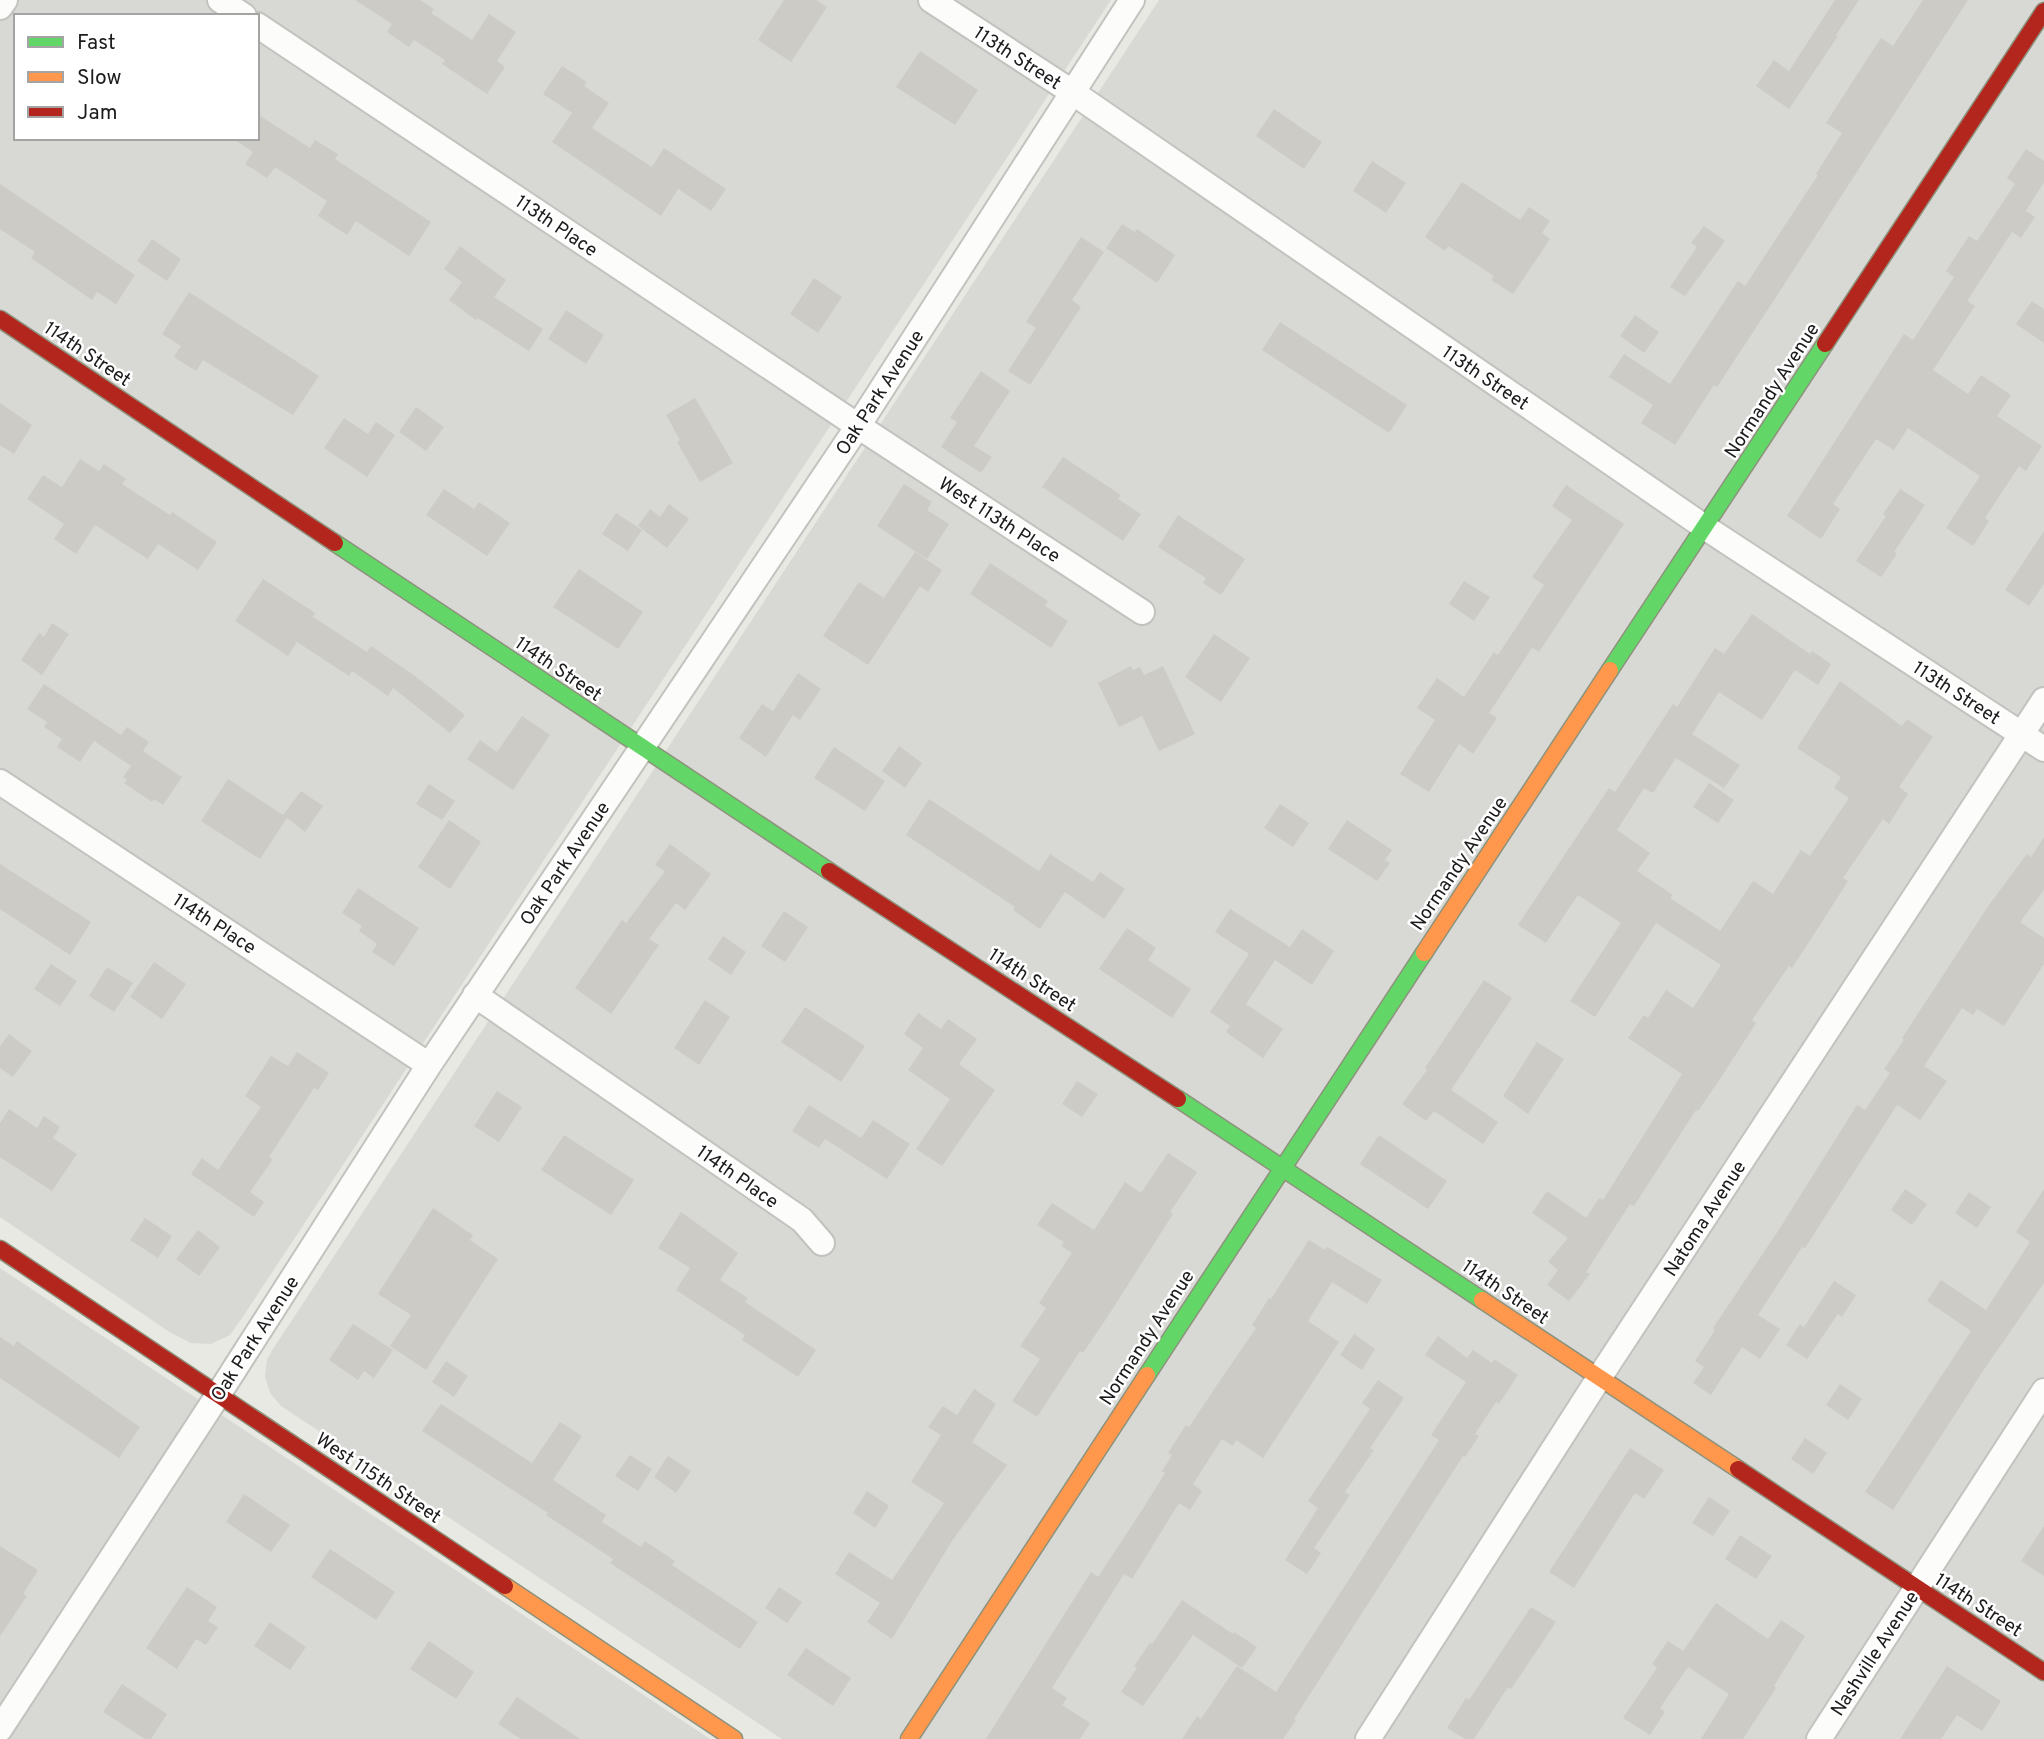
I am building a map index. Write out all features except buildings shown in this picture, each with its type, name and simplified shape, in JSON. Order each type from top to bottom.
[{"type":"street","points":[[0,7],[5,0]]},
{"type":"street","points":[[220,0],[241,14]]},
{"type":"street","name":"113th Street","points":[[931,0],[1072,92],[1706,528],[2044,749]]},
{"type":"street","name":"Oak Park Avenue","points":[[4,1715],[218,1395],[475,995],[858,426],[1132,0]]},
{"type":"street","name":"Normandy Avenue","points":[[909,1739],[1282,1167],[1706,528],[2044,11]]},
{"type":"street","name":"113th Place","points":[[259,26],[858,426]]},
{"type":"street","name":"114th Street","points":[[0,319],[641,748],[1282,1167],[2044,1672]]},
{"type":"street","name":"West 113th Place","points":[[858,426],[1142,612]]},
{"type":"street","name":"Natoma Avenue","points":[[1368,1739],[1599,1378],[2044,700]]},
{"type":"street","name":"114th Place","points":[[0,782],[429,1065]]},
{"type":"street","name":"114th Place","points":[[475,995],[802,1220],[822,1243]]},
{"type":"street","name":"West 115th Street","points":[[0,1249],[734,1739]]},
{"type":"street","name":"Nashville Avenue","points":[[1819,1739],[2044,1391]]},
{"type":"shaded area","points":[[0,0],[1111,0],[230,1335],[211,1344],[191,1343],[171,1333],[0,1217]]},
{"type":"shaded area","points":[[1159,0],[2044,0],[2044,1739],[782,1739],[281,1406],[270,1393],[265,1376],[267,1359],[273,1349]]},
{"type":"shaded area","points":[[0,1268],[710,1739],[0,1739]]},
{"type":"traffic: fast","points":[[1610,670],[1825,344]]},
{"type":"traffic: fast","points":[[335,543],[829,871]]},
{"type":"traffic: fast","points":[[1147,1375],[1424,953]]},
{"type":"traffic: fast","points":[[1178,1099],[1482,1300]]},
{"type":"traffic: slow","points":[[1424,953],[1610,670]]},
{"type":"traffic: slow","points":[[1482,1300],[1738,1469]]},
{"type":"traffic: slow","points":[[909,1739],[1147,1375]]},
{"type":"traffic: slow","points":[[505,1586],[734,1739]]},
{"type":"traffic: jam","points":[[1825,344],[2044,11]]},
{"type":"traffic: jam","points":[[0,319],[335,543]]},
{"type":"traffic: jam","points":[[829,871],[1178,1099]]},
{"type":"traffic: jam","points":[[0,1249],[505,1586]]},
{"type":"traffic: jam","points":[[1738,1469],[2044,1672]]}]
